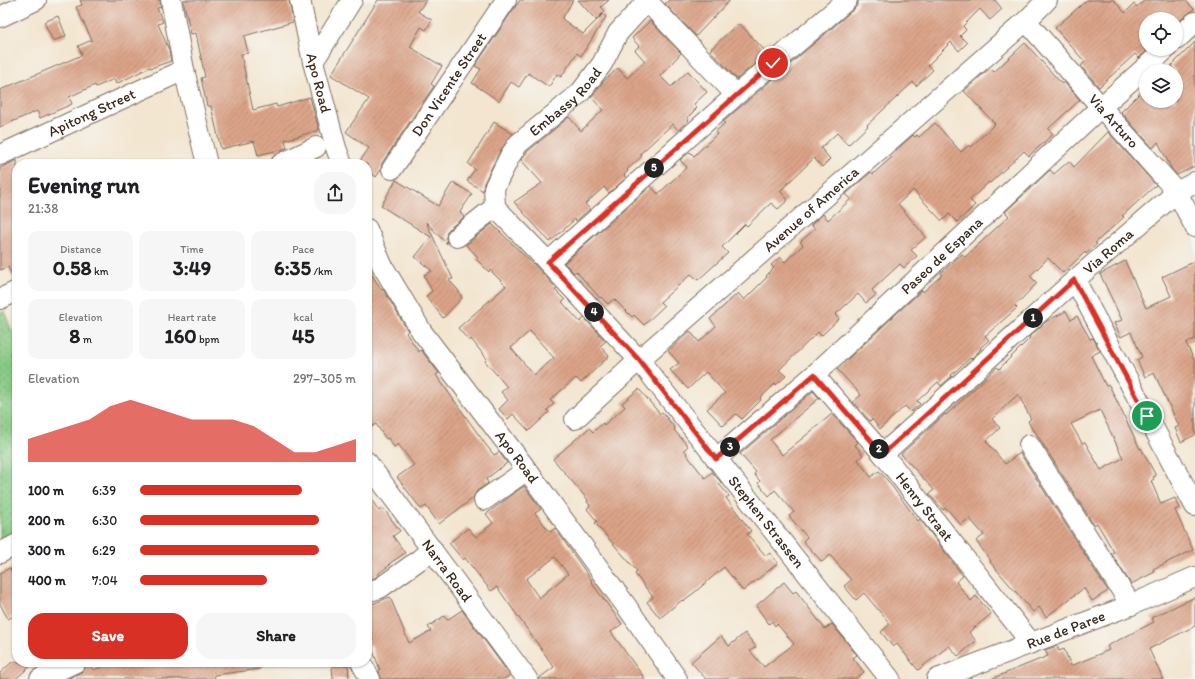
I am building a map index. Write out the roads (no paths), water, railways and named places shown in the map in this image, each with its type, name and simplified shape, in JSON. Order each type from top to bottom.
[{"type":"street","points":[[0,17],[36,0]]},
{"type":"street","points":[[171,0],[184,70],[206,159]]},
{"type":"street","name":"Apo Road","points":[[300,0],[313,62],[340,159]]},
{"type":"street","points":[[313,62],[352,0]]},
{"type":"street","name":"Don Vicente Street","points":[[392,169],[506,0]]},
{"type":"street","points":[[647,0],[736,95]]},
{"type":"street","name":"Embassy Road","points":[[495,207],[494,188],[510,156],[518,144],[580,93],[602,64],[618,33],[647,0]]},
{"type":"street","points":[[548,262],[736,95],[847,0]]},
{"type":"street","name":"Avenue of America","points":[[575,419],[639,360],[1048,0]]},
{"type":"street","name":"Via Arturo","points":[[1026,20],[1177,192],[1195,227]]},
{"type":"street","points":[[1183,33],[1195,22]]},
{"type":"street","name":"Paseo de Espana","points":[[716,459],[814,375],[1101,107],[1158,56]]},
{"type":"street","name":"Apitong Street","points":[[0,155],[184,70]]},
{"type":"street","points":[[291,159],[316,147]]},
{"type":"street","name":"Via Roma","points":[[883,454],[1074,280],[1177,192],[1195,182]]},
{"type":"street","points":[[457,237],[495,207]]},
{"type":"street","name":"Stephen Strassen","points":[[495,207],[639,360],[890,679]]},
{"type":"street","name":"Apo Road","points":[[372,241],[382,265],[422,332],[527,470],[627,607],[677,679]]},
{"type":"street","points":[[1074,280],[1195,506]]},
{"type":"street","points":[[0,299],[12,293]]},
{"type":"street","name":"Henry Straat","points":[[814,375],[883,454],[1031,643]]},
{"type":"street","points":[[1029,445],[1131,605]]},
{"type":"street","name":"Narra Road","points":[[372,469],[527,679]]},
{"type":"street","points":[[484,500],[527,470]]},
{"type":"street","points":[[0,553],[12,547]]},
{"type":"street","points":[[372,590],[380,588],[432,549]]},
{"type":"street","name":"Rue de Paree","points":[[936,679],[1131,605],[1195,577]]},
{"type":"street","points":[[40,679],[65,667]]},
{"type":"street","points":[[364,667],[370,679]]}]
